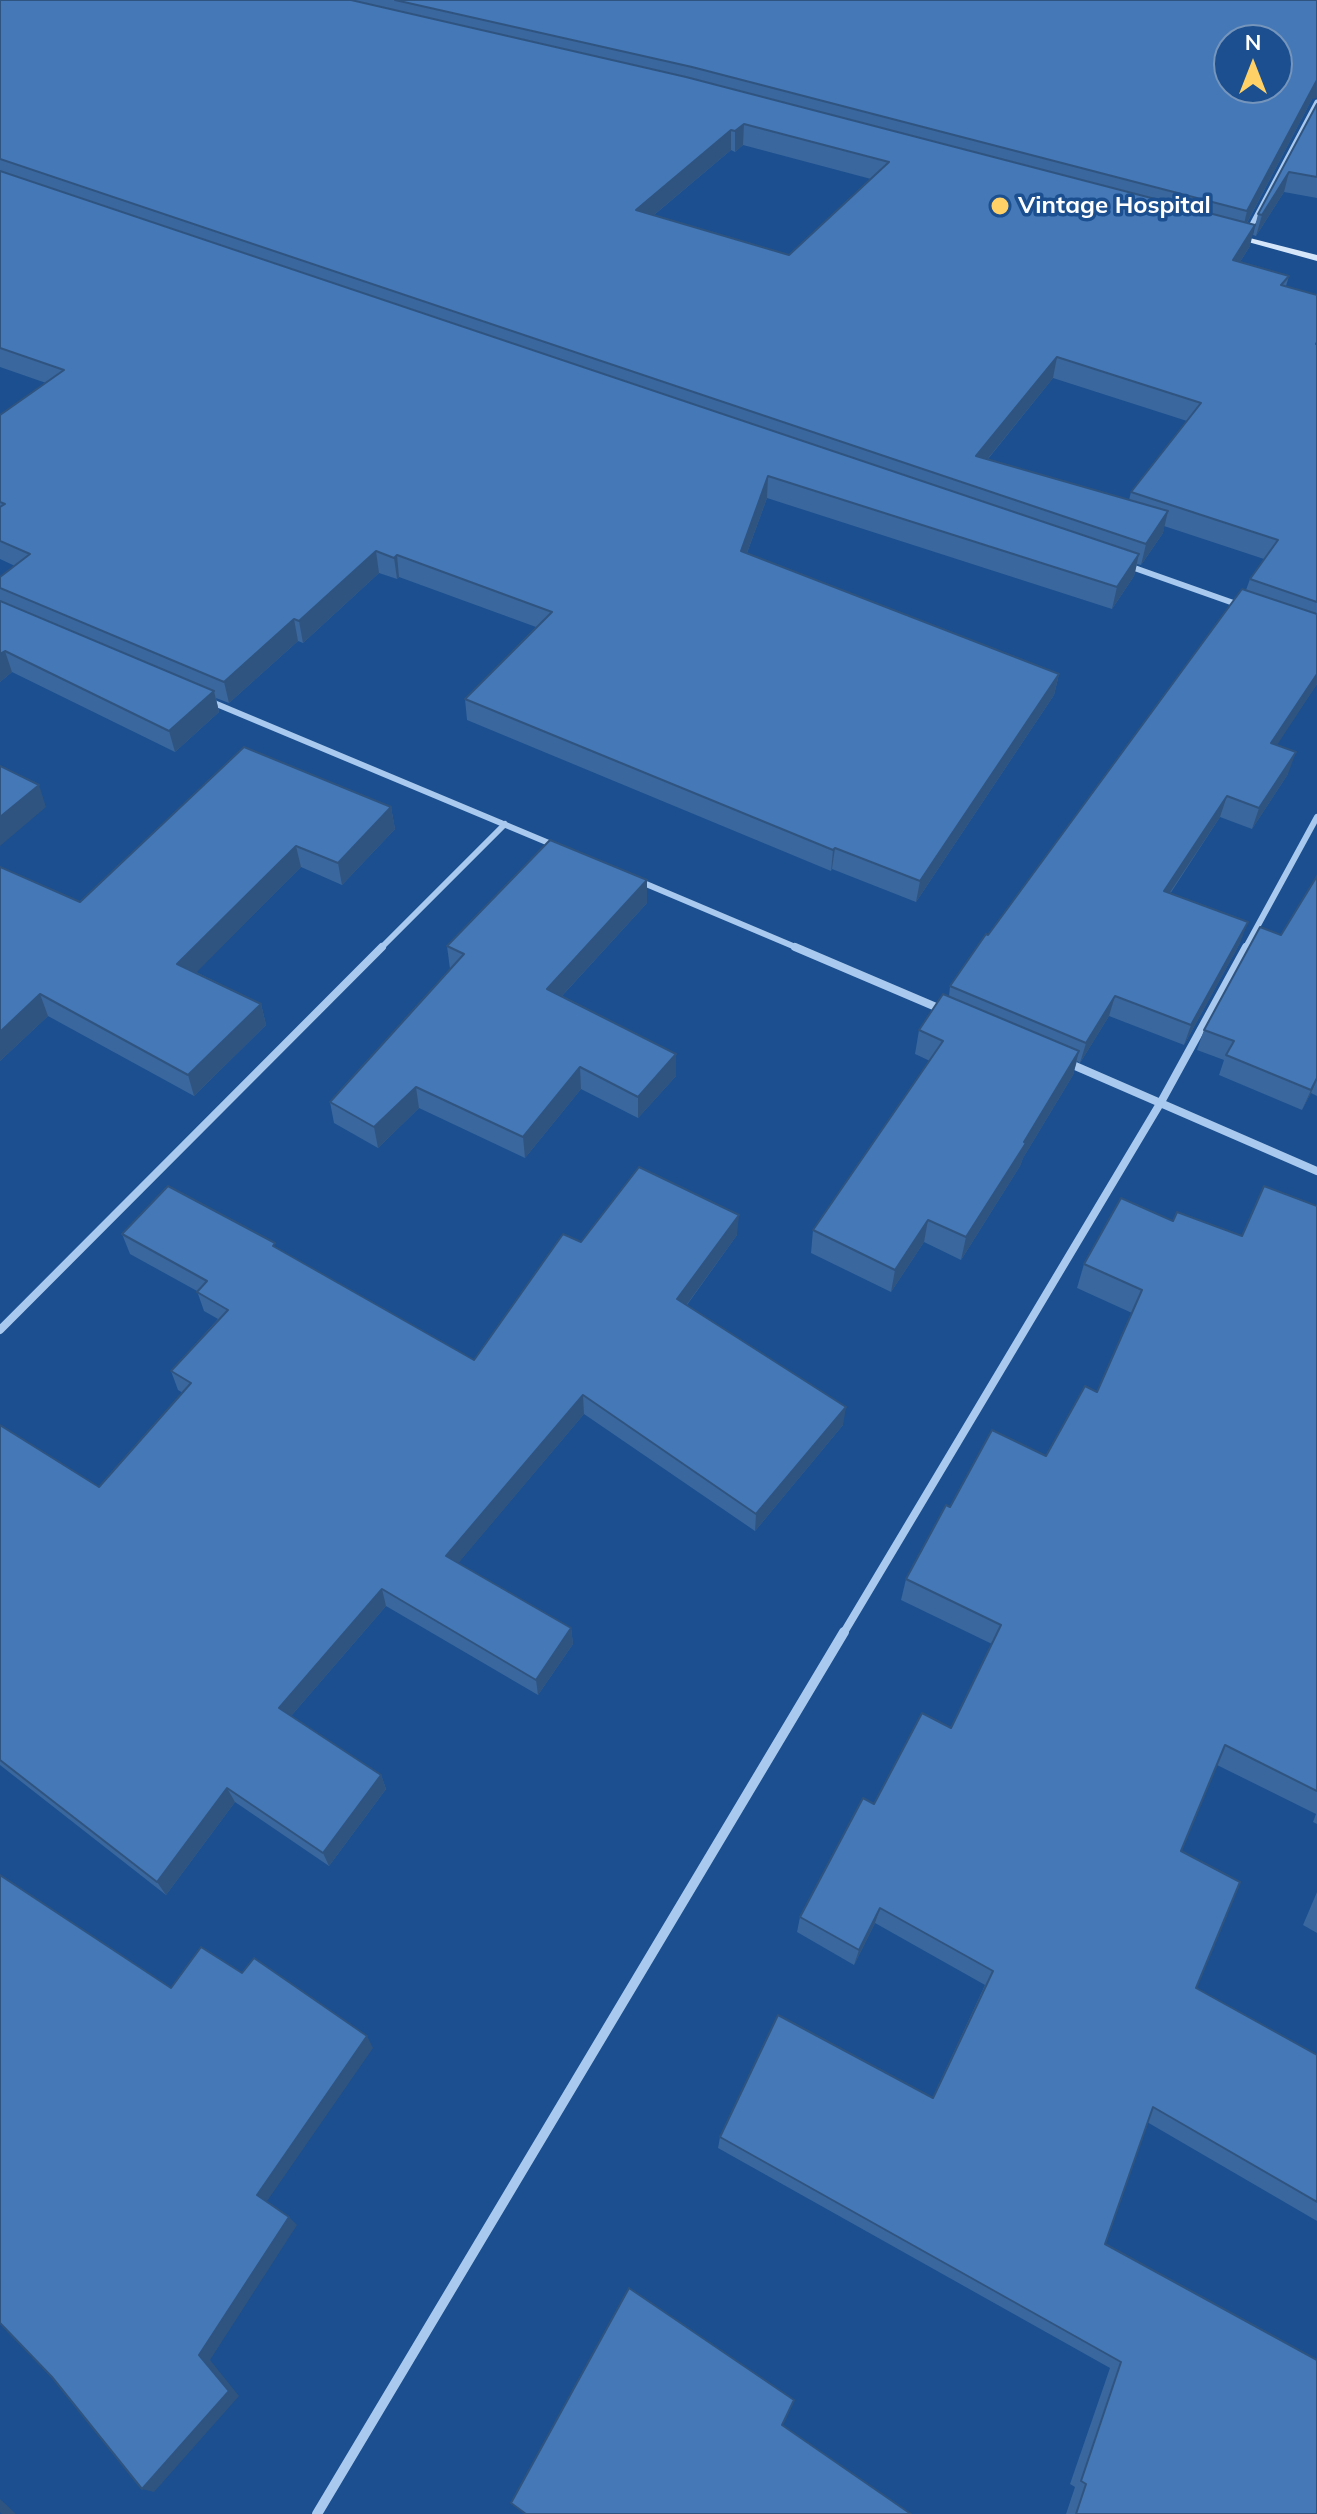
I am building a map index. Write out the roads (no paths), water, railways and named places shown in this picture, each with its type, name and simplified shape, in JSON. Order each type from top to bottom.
[{"type":"street","points":[[1245,238],[1317,102]]},
{"type":"street","points":[[1230,234],[1317,258]]},
{"type":"street","points":[[1123,564],[1257,611]]},
{"type":"street","points":[[197,695],[563,849]]},
{"type":"street","points":[[317,2514],[1161,1102],[1317,817]]},
{"type":"street","points":[[0,1330],[505,824]]},
{"type":"street","points":[[636,880],[956,1016]]},
{"type":"street","points":[[1059,1059],[1317,1171]]},
{"type":"place","name":"Vintage Hospital","points":[[1000,206]]}]
